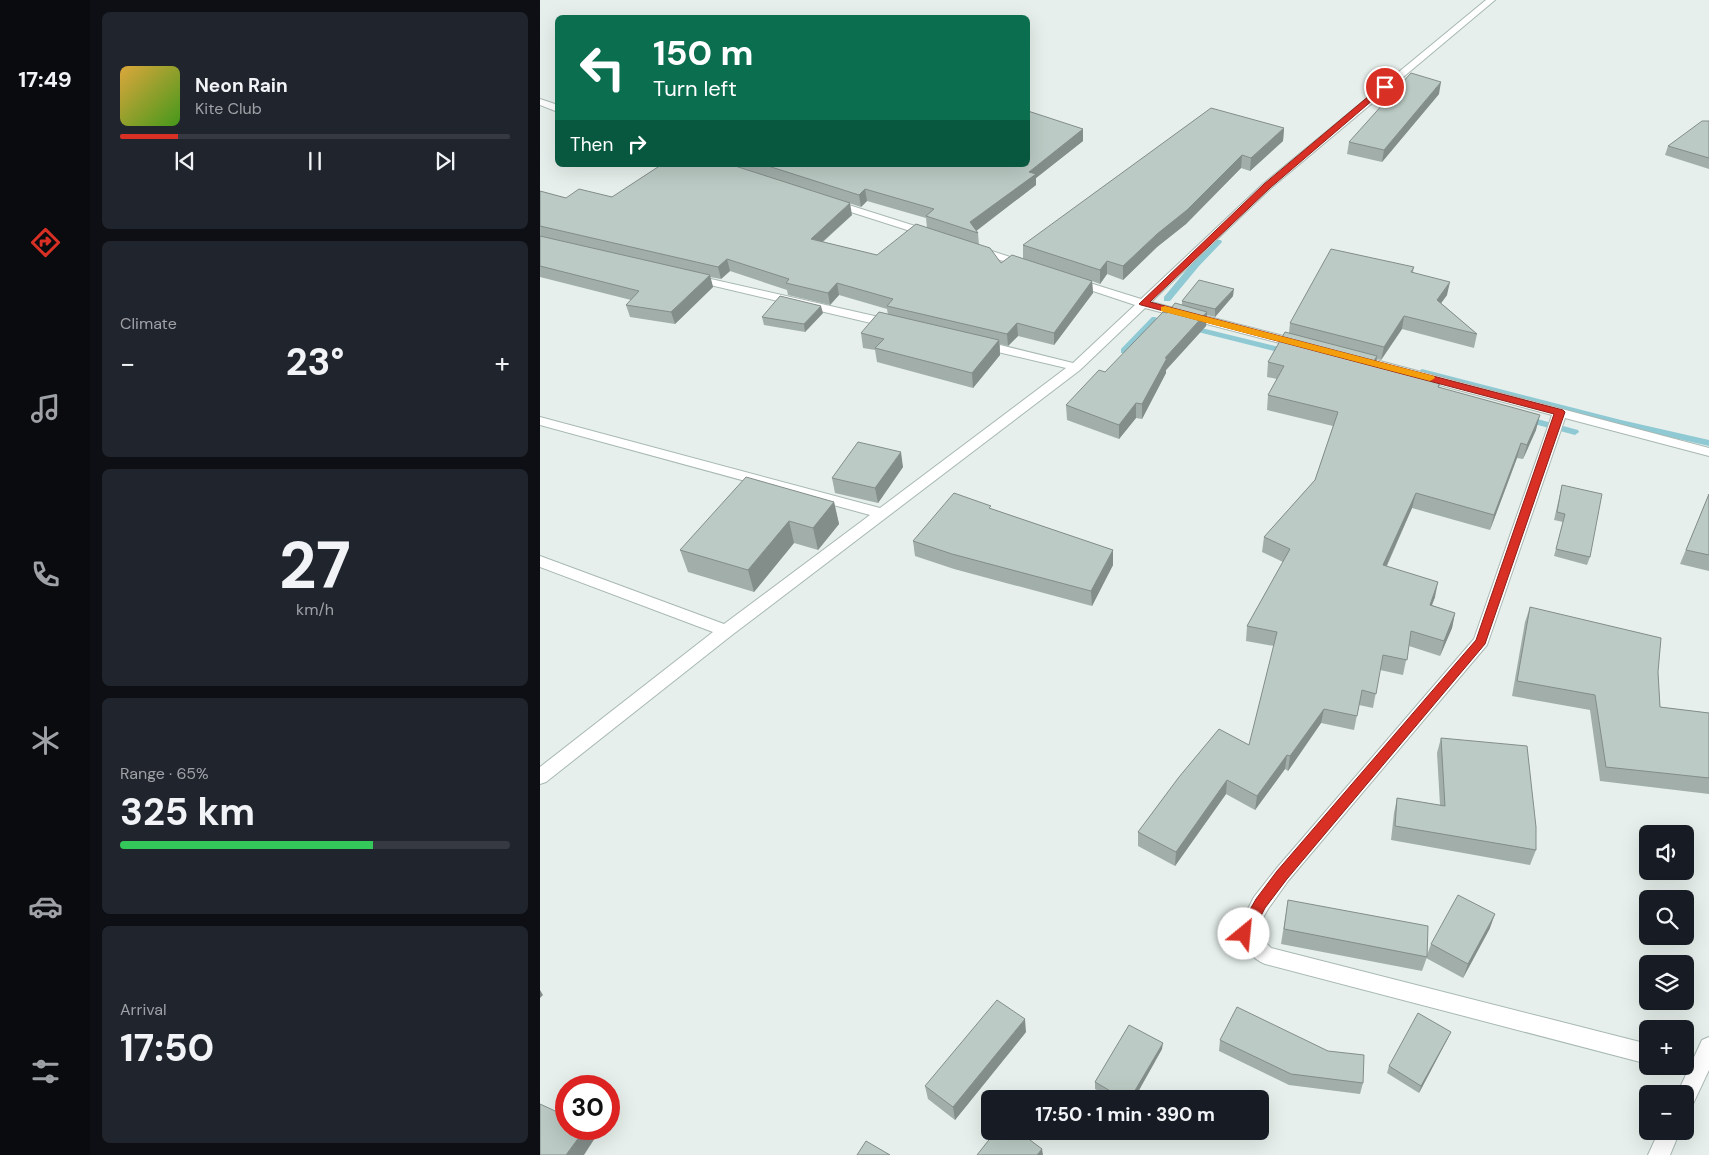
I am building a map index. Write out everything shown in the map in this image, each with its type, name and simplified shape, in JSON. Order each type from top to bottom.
[{"type":"street","points":[[540,777],[726,631],[1076,367],[1267,186],[1487,1]]},
{"type":"street","points":[[540,102],[555,108]]},
{"type":"street","points":[[818,198],[939,237]]},
{"type":"street","points":[[967,246],[1032,267]]},
{"type":"street","points":[[685,276],[905,327]]},
{"type":"street","points":[[1060,276],[1144,304],[1308,346]]},
{"type":"street","points":[[972,342],[1076,367]]},
{"type":"street","points":[[1347,357],[1709,452]]},
{"type":"street","points":[[1560,412],[1481,641],[1282,875],[1260,903],[1244,934],[1265,955],[1639,1052]]},
{"type":"street","points":[[540,421],[881,513]]},
{"type":"street","points":[[540,561],[726,631]]},
{"type":"street","points":[[1694,1063],[1709,1047]]},
{"type":"street","points":[[1659,1155],[1666,1140]]},
{"type":"building","points":[[1411,73],[1441,82],[1384,150],[1349,142]]},
{"type":"building","points":[[1211,108],[1284,128],[1251,158],[1242,155],[1187,210],[1157,234],[1123,266],[1107,261],[1100,270],[1023,245]]},
{"type":"building","points":[[1030,112],[1083,129],[1029,172],[1036,174],[970,222],[978,233],[926,216],[934,209],[865,189],[859,195],[771,167],[1030,167]]},
{"type":"building","points":[[1702,121],[1709,121],[1709,158],[1668,146]]},
{"type":"building","points":[[658,167],[738,167],[850,203],[811,239],[877,255],[916,224],[990,248],[1001,263],[1012,255],[1092,281],[1054,333],[1017,323],[1007,334],[887,306],[893,299],[837,283],[828,293],[786,283],[789,279],[727,259],[718,267],[540,226],[540,191],[566,198],[579,189],[612,197]]},
{"type":"building","points":[[540,236],[710,275],[671,312],[626,305],[639,291],[540,266]]},
{"type":"building","points":[[1331,249],[1414,267],[1411,272],[1450,282],[1437,300],[1477,334],[1404,316],[1384,347],[1290,323]]},
{"type":"building","points":[[1199,280],[1234,289],[1215,309],[1182,301]]},
{"type":"building","points":[[780,296],[821,306],[804,324],[762,317]]},
{"type":"building","points":[[1175,303],[1207,312],[1165,358],[1167,358],[1142,404],[1136,403],[1119,425],[1066,405],[1099,370],[1105,372],[1163,312],[1167,313]]},
{"type":"building","points":[[879,312],[999,340],[972,373],[875,348],[884,339],[861,333]]},
{"type":"building","points":[[1285,332],[1377,356],[1372,364],[1441,380],[1438,387],[1540,415],[1527,445],[1521,443],[1494,515],[1416,493],[1383,565],[1438,582],[1430,605],[1455,613],[1444,641],[1411,631],[1407,660],[1383,655],[1376,694],[1362,690],[1357,716],[1324,709],[1290,756],[1287,755],[1257,796],[1227,780],[1176,852],[1138,832],[1179,777],[1219,729],[1249,745],[1277,632],[1247,626],[1290,549],[1264,537],[1315,480],[1338,412],[1268,395],[1284,366],[1268,362]]},
{"type":"building","points":[[858,442],[901,452],[875,488],[832,478]]},
{"type":"building","points":[[746,477],[834,502],[813,528],[789,521],[748,570],[680,550]]},
{"type":"building","points":[[1562,485],[1602,494],[1590,557],[1556,549],[1565,514],[1557,512]]},
{"type":"building","points":[[954,493],[991,506],[989,508],[1113,550],[1091,591],[952,554],[913,541]]},
{"type":"building","points":[[1709,494],[1709,555],[1686,550]]},
{"type":"building","points":[[1530,607],[1661,638],[1658,672],[1660,707],[1709,713],[1709,778],[1606,767],[1595,695],[1517,681]]},
{"type":"building","points":[[1441,738],[1527,746],[1536,827],[1536,850],[1395,826],[1397,798],[1445,806]]},
{"type":"building","points":[[1458,895],[1495,914],[1468,964],[1431,944]]},
{"type":"building","points":[[1288,900],[1428,926],[1427,957],[1284,929]]},
{"type":"building","points":[[997,1000],[1025,1019],[953,1107],[925,1086]]},
{"type":"building","points":[[1237,1007],[1328,1051],[1364,1055],[1363,1083],[1291,1074],[1220,1040]]},
{"type":"building","points":[[1418,1013],[1451,1032],[1421,1086],[1389,1066]]},
{"type":"building","points":[[1129,1025],[1163,1043],[1135,1090],[1109,1090],[1095,1082]]},
{"type":"building","points":[[540,1104],[555,1111],[555,1140],[577,1140],[566,1155],[540,1155]]},
{"type":"building","points":[[989,1140],[1030,1140],[1042,1149],[1037,1155],[977,1155]]},
{"type":"building","points":[[866,1141],[890,1155],[857,1155]]},
{"type":"waterway","points":[[1167,299],[1196,264],[1218,242]]},
{"type":"waterway","points":[[1124,351],[1155,319]]},
{"type":"waterway","points":[[1189,327],[1289,352]]},
{"type":"waterway","points":[[1422,372],[1621,423],[1709,443]]},
{"type":"waterway","points":[[1526,419],[1575,432]]},
{"type":"slow traffic","points":[[1165,309],[1430,378]]},
{"type":"route","points":[[1244,934],[1260,903],[1282,875],[1481,641],[1560,412],[1144,304],[1267,186],[1385,87]]}]
